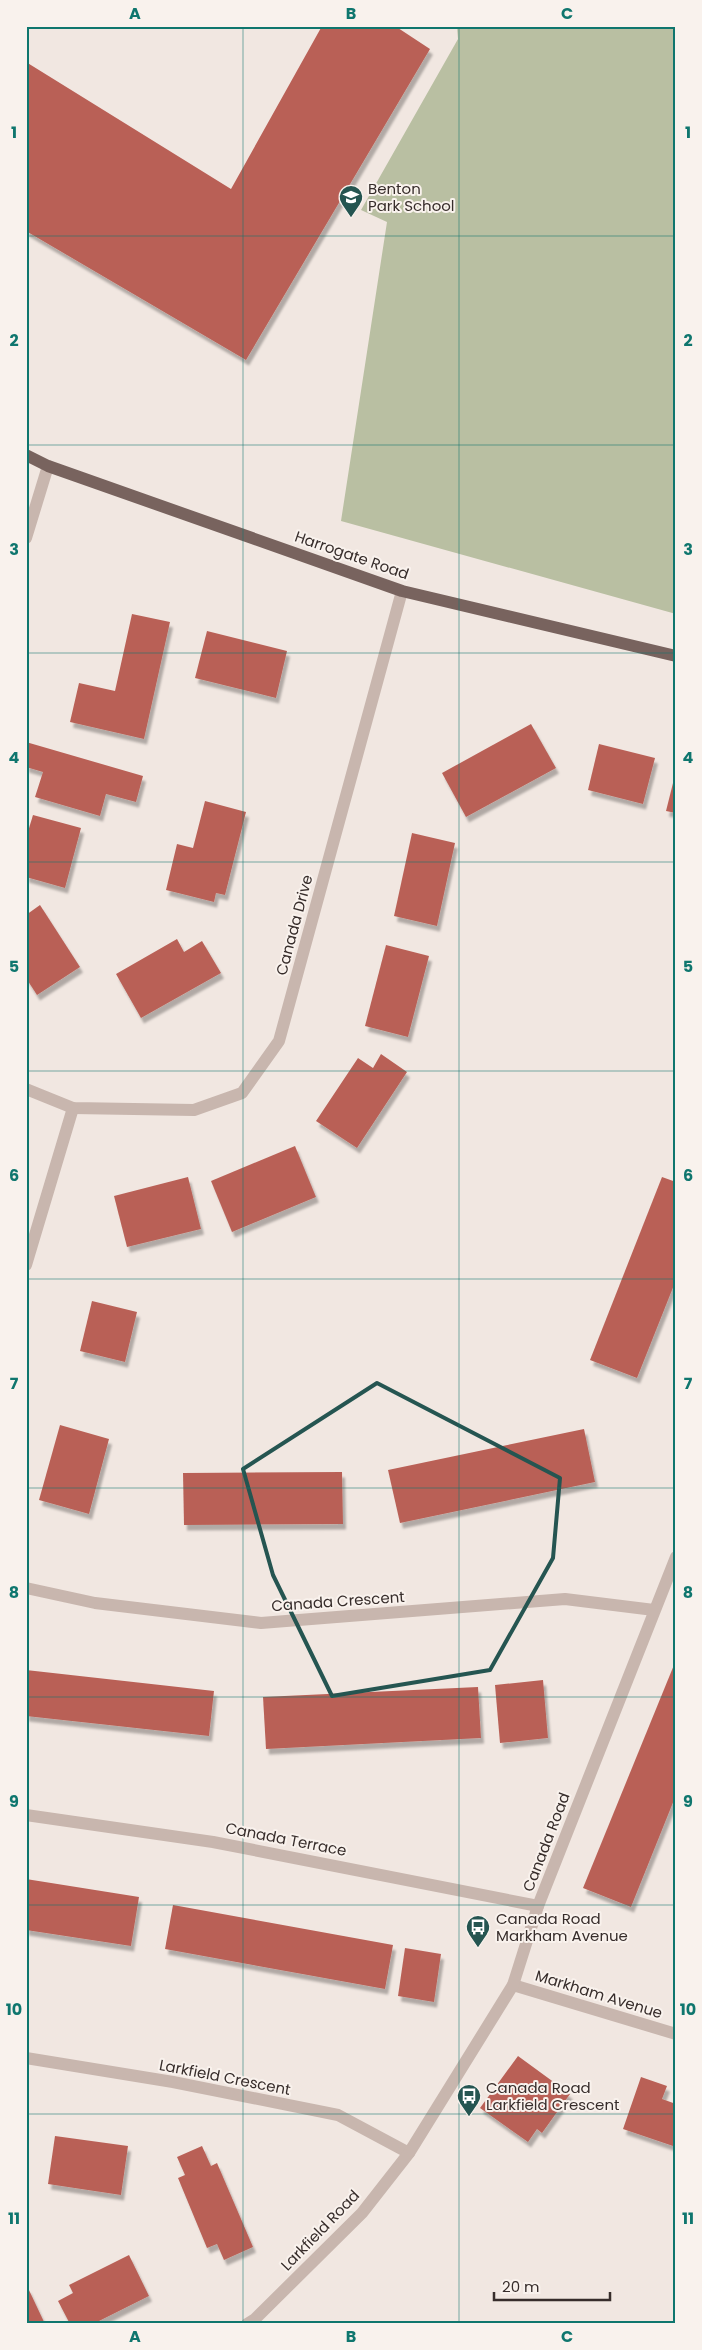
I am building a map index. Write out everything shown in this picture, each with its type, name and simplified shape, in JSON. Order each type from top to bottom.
[{"type":"main road","name":"Harrogate Road","points":[[26,455],[48,466],[402,591],[676,656]]},
{"type":"street","points":[[26,538],[48,466]]},
{"type":"street","name":"Canada Drive","points":[[26,1089],[72,1108],[194,1110],[242,1092],[279,1040],[402,591]]},
{"type":"street","points":[[26,1265],[72,1108]]},
{"type":"street","name":"Canada Road","points":[[409,2153],[513,1985],[538,1906],[676,1557]]},
{"type":"street","name":"Canada Crescent","points":[[26,1588],[95,1603],[261,1623],[565,1599],[654,1610]]},
{"type":"street","name":"Canada Terrace","points":[[26,1816],[213,1842],[538,1906]]},
{"type":"street","name":"Markham Avenue","points":[[513,1985],[676,2034]]},
{"type":"street","name":"Larkfield Crescent","points":[[26,2058],[174,2082],[338,2115],[409,2153]]},
{"type":"street","name":"Larkfield Road","points":[[247,2324],[255,2319],[362,2213],[409,2153]]},
{"type":"highlighted area","points":[[377,1383],[560,1478],[553,1558],[490,1670],[332,1696],[273,1575],[243,1469]]},
{"type":"green space","points":[[457,26],[676,26],[676,614],[341,521],[387,222],[361,210],[458,39]]},
{"type":"building","points":[[322,26],[395,26],[430,49],[246,360],[26,231],[26,62],[231,189]]},
{"type":"building","points":[[132,614],[170,622],[144,739],[70,722],[79,683],[115,691]]},
{"type":"building","points":[[207,631],[287,651],[276,698],[195,678]]},
{"type":"building","points":[[531,724],[556,768],[466,817],[442,773]]},
{"type":"building","points":[[26,742],[143,776],[136,802],[106,794],[100,816],[35,797],[43,772],[26,767]]},
{"type":"building","points":[[599,744],[655,758],[643,804],[588,790]]},
{"type":"building","points":[[676,775],[676,813],[666,811]]},
{"type":"building","points":[[205,801],[246,812],[225,895],[216,893],[214,902],[166,890],[177,844],[193,848]]},
{"type":"building","points":[[33,815],[81,828],[65,888],[26,877],[26,838]]},
{"type":"building","points":[[412,833],[455,843],[437,926],[394,916]]},
{"type":"building","points":[[40,905],[80,967],[37,995],[26,978],[26,915]]},
{"type":"building","points":[[177,939],[184,952],[202,941],[221,973],[141,1018],[116,974]]},
{"type":"building","points":[[386,945],[429,956],[408,1037],[365,1026]]},
{"type":"building","points":[[381,1054],[407,1072],[357,1148],[316,1121],[358,1058],[373,1068]]},
{"type":"building","points":[[295,1146],[316,1197],[232,1232],[211,1181]]},
{"type":"building","points":[[188,1177],[201,1229],[127,1247],[114,1196]]},
{"type":"building","points":[[662,1177],[676,1182],[676,1280],[637,1378],[590,1360]]},
{"type":"building","points":[[92,1301],[137,1312],[125,1362],[80,1351]]},
{"type":"building","points":[[60,1425],[109,1439],[89,1514],[39,1500]]},
{"type":"building","points":[[584,1429],[595,1482],[400,1523],[388,1470]]},
{"type":"building","points":[[342,1472],[343,1524],[184,1525],[183,1473]]},
{"type":"building","points":[[676,1660],[676,1795],[631,1907],[583,1888]]},
{"type":"building","points":[[26,1670],[214,1691],[209,1736],[26,1716]]},
{"type":"building","points":[[543,1680],[548,1738],[500,1743],[495,1685]]},
{"type":"building","points":[[478,1687],[481,1738],[266,1749],[263,1697]]},
{"type":"building","points":[[26,1879],[139,1897],[131,1946],[26,1930]]},
{"type":"building","points":[[173,1905],[393,1945],[385,1989],[165,1949]]},
{"type":"building","points":[[405,1948],[441,1954],[434,2002],[398,1996]]},
{"type":"building","points":[[518,2056],[570,2094],[542,2133],[537,2129],[528,2142],[480,2108]]},
{"type":"building","points":[[641,2077],[667,2086],[662,2099],[676,2104],[676,2147],[623,2129]]},
{"type":"building","points":[[55,2136],[128,2146],[121,2195],[48,2184]]},
{"type":"building","points":[[202,2146],[211,2166],[217,2163],[253,2247],[224,2260],[217,2244],[207,2248],[178,2178],[185,2175],[177,2157]]},
{"type":"building","points":[[129,2255],[149,2296],[93,2324],[88,2324],[88,2322],[70,2324],[58,2301],[73,2293],[69,2285]]},
{"type":"building","points":[[28,2288],[45,2324],[26,2324],[26,2289]]},
{"type":"place","name":"Benton Park School","points":[[351,218]]},
{"type":"place","name":"Canada Road Markham Avenue","points":[[478,1948]]},
{"type":"place","name":"Canada Road Larkfield Crescent","points":[[469,2117]]}]
